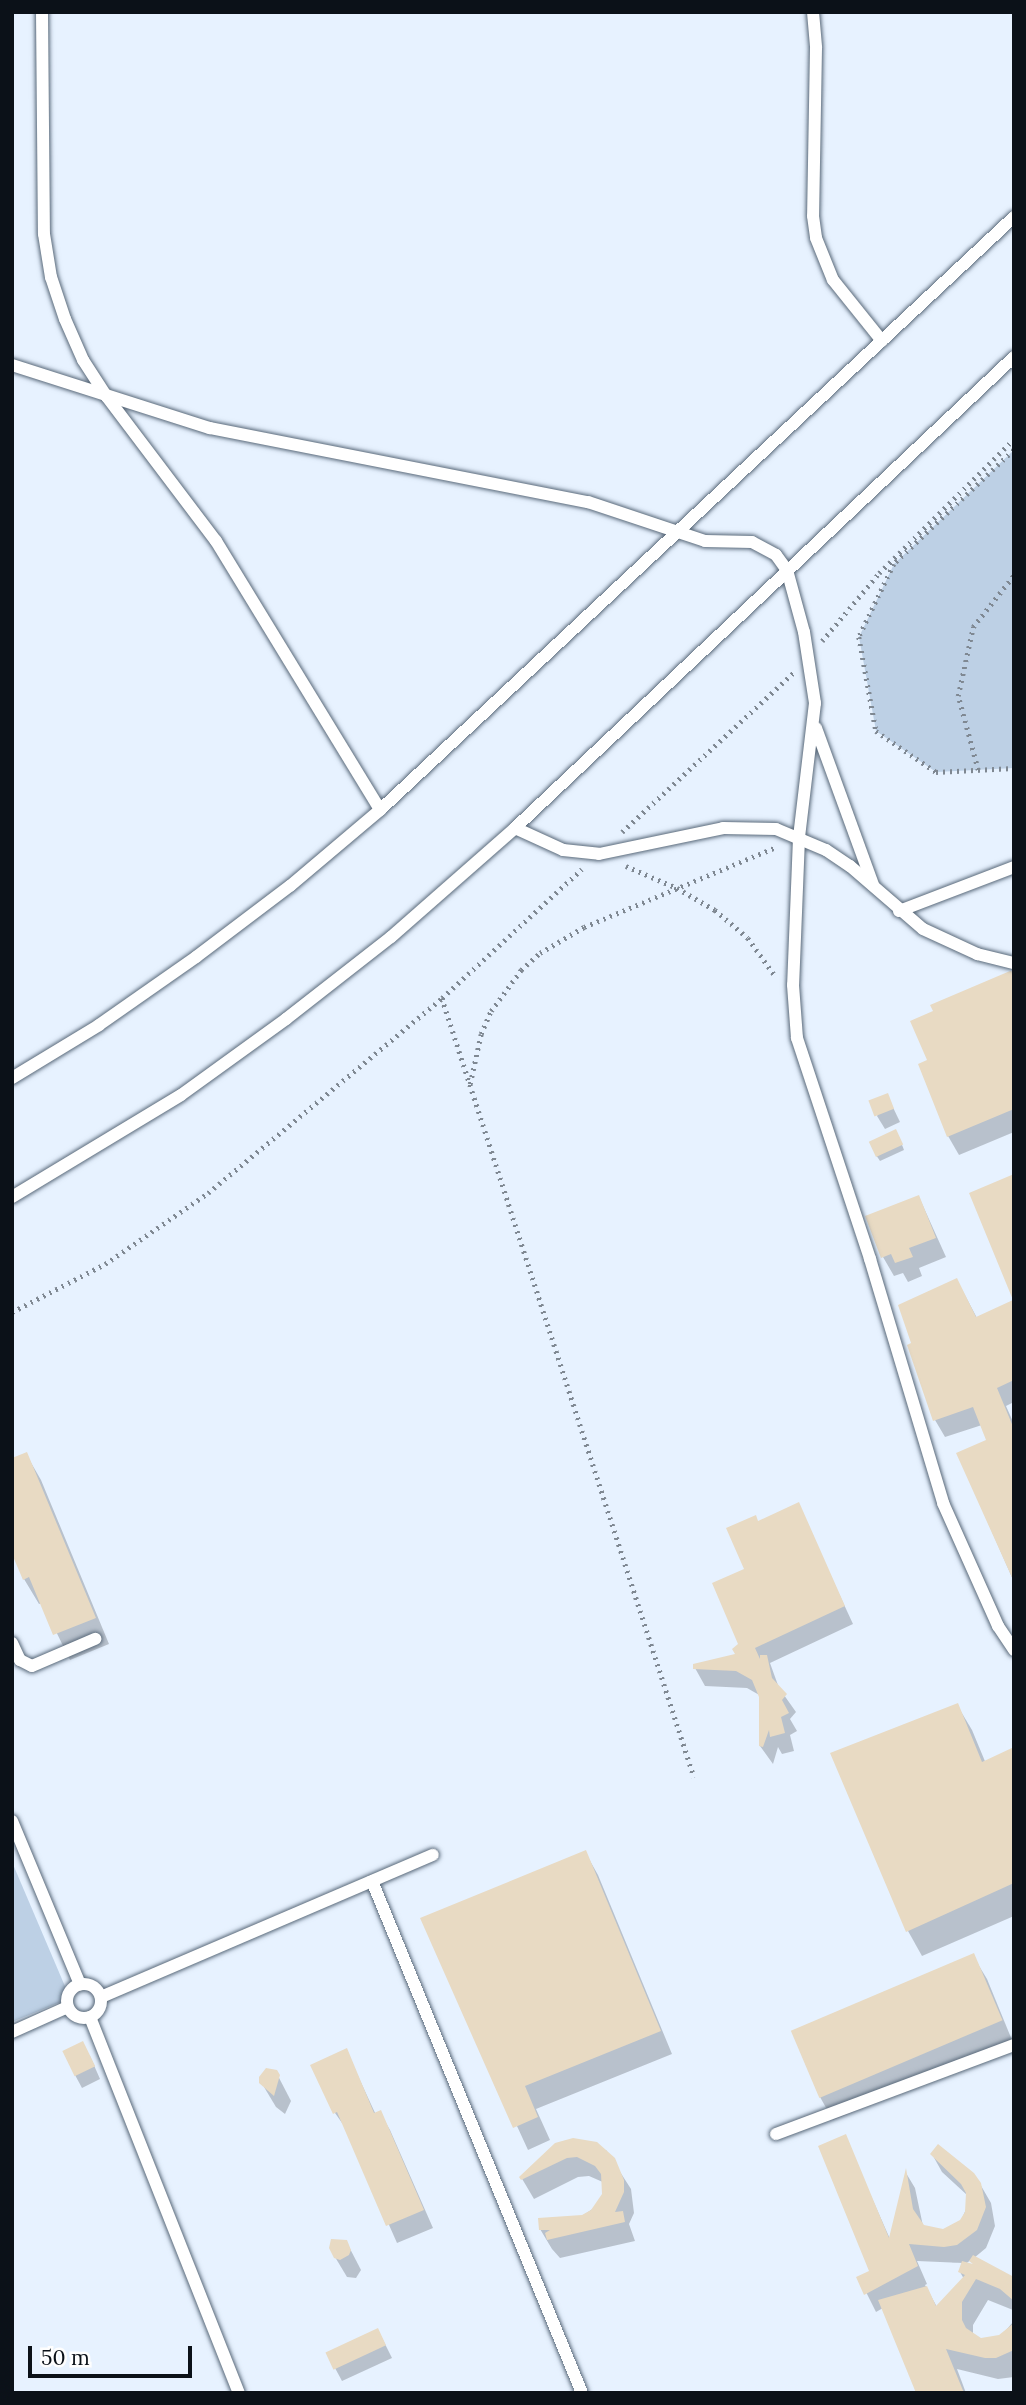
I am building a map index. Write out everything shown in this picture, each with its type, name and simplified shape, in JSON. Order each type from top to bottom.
[{"type":"lane","points":[[42,12],[42,190],[47,256],[65,319],[83,360],[107,397],[216,541],[380,810]]},
{"type":"lane","points":[[813,12],[816,48],[813,216],[816,238],[833,280],[882,341]]},
{"type":"lane","points":[[12,1078],[99,1025],[196,957],[290,886],[380,810],[674,532],[1014,217]]},
{"type":"lane","points":[[12,1197],[128,1130],[245,1050],[391,937],[515,828],[1014,357]]},
{"type":"lane","points":[[12,365],[209,428],[588,502],[705,541],[752,542],[764,546],[776,555],[786,570],[809,656],[814,723],[799,838],[793,985],[797,1038],[870,1259],[943,1503],[998,1626],[1014,1650]]},
{"type":"lane","points":[[814,723],[873,886]]},
{"type":"lane","points":[[515,828],[563,850],[599,854],[723,828],[776,829],[826,850],[873,886],[899,911],[949,943],[1014,963]]},
{"type":"lane","points":[[899,911],[1014,867]]},
{"type":"lane","points":[[12,1643],[20,1660],[32,1666],[95,1639]]},
{"type":"lane","points":[[12,1821],[80,1984]]},
{"type":"lane","points":[[101,1997],[433,1855]]},
{"type":"lane","points":[[372,1881],[582,2393]]},
{"type":"lane","points":[[68,2007],[81,2018],[90,2017],[101,2005],[97,1989],[80,1984]]},
{"type":"lane","points":[[68,2007],[69,1993],[80,1984]]},
{"type":"lane","points":[[12,2032],[68,2007]]},
{"type":"lane","points":[[90,2017],[239,2393]]},
{"type":"lane","points":[[776,2134],[1014,2045]]},
{"type":"path","points":[[12,1312],[94,1271],[171,1221],[442,998],[809,656],[880,573],[1014,439]]},
{"type":"path","points":[[1014,450],[894,564],[859,636],[876,731],[936,772],[1014,768]]},
{"type":"path","points":[[978,770],[958,696],[973,627],[1014,575]]},
{"type":"path","points":[[470,1085],[481,1034],[504,989],[521,970],[561,938],[799,838]]},
{"type":"path","points":[[599,854],[677,888],[732,923],[762,955],[780,982]]},
{"type":"path","points":[[442,998],[694,1777]]},
{"type":"shaded area","points":[[1014,450],[1014,768],[936,772],[876,731],[859,637],[894,564]]},
{"type":"shaded area","points":[[12,1862],[70,1998],[12,2022]]},
{"type":"building","points":[[1010,971],[1014,972],[1014,1109],[947,1137],[918,1064],[927,1060],[910,1021],[933,1011],[930,1005]]},
{"type":"building","points":[[888,1093],[894,1109],[874,1116],[868,1101]]},
{"type":"building","points":[[896,1129],[903,1144],[876,1157],[869,1142]]},
{"type":"building","points":[[1014,1174],[1014,1380],[997,1388],[1014,1429],[1014,1582],[956,1453],[986,1440],[973,1407],[933,1421],[907,1345],[911,1343],[898,1305],[957,1278],[976,1317],[1013,1300],[969,1193]]},
{"type":"building","points":[[919,1195],[936,1238],[909,1248],[913,1257],[895,1263],[891,1254],[881,1258],[865,1216]]},
{"type":"building","points":[[27,1452],[96,1618],[53,1635],[29,1577],[23,1580],[12,1554],[12,1458]]},
{"type":"building","points":[[799,1502],[845,1606],[755,1648],[760,1659],[760,1655],[767,1655],[772,1678],[787,1694],[782,1700],[789,1713],[781,1717],[785,1733],[770,1737],[769,1730],[763,1747],[759,1746],[759,1697],[752,1680],[736,1671],[693,1669],[693,1664],[735,1654],[732,1649],[738,1644],[712,1583],[744,1569],[726,1528],[756,1515],[758,1521]]},
{"type":"building","points":[[958,1703],[982,1762],[1014,1747],[1014,1883],[906,1932],[830,1753]]},
{"type":"building","points":[[586,1850],[661,2031],[525,2086],[538,2117],[513,2128],[420,1918]]},
{"type":"building","points":[[974,1953],[1003,2020],[819,2098],[791,2031]]},
{"type":"building","points":[[83,2041],[95,2066],[75,2076],[62,2051]]},
{"type":"building","points":[[347,2048],[374,2113],[381,2110],[424,2210],[386,2226],[337,2112],[333,2114],[310,2065]]},
{"type":"building","points":[[266,2068],[277,2070],[280,2075],[274,2096],[259,2083],[259,2077]]},
{"type":"building","points":[[846,2134],[889,2238],[906,2168],[913,2209],[924,2225],[943,2229],[960,2220],[965,2212],[966,2193],[961,2184],[930,2154],[938,2144],[974,2173],[981,2183],[986,2207],[977,2230],[957,2245],[944,2247],[909,2244],[918,2266],[864,2295],[856,2277],[869,2271],[818,2146]]},
{"type":"building","points":[[573,2138],[597,2142],[615,2158],[624,2180],[624,2192],[615,2212],[623,2211],[625,2222],[547,2240],[545,2233],[550,2230],[539,2230],[538,2218],[582,2215],[591,2210],[602,2194],[601,2174],[595,2166],[577,2157],[567,2158],[521,2180],[519,2177],[555,2143]]},
{"type":"building","points":[[331,2239],[347,2240],[351,2250],[349,2255],[340,2260],[334,2258],[329,2248]]},
{"type":"building","points":[[973,2255],[1014,2277],[1014,2301],[1000,2289],[976,2279],[962,2302],[962,2320],[966,2328],[981,2338],[999,2335],[1014,2323],[1014,2350],[996,2358],[985,2358],[946,2349],[964,2393],[916,2393],[878,2300],[927,2286],[936,2306],[965,2275],[958,2272],[962,2261],[973,2264],[969,2261]]},
{"type":"building","points":[[378,2328],[386,2345],[333,2370],[325,2353]]}]
